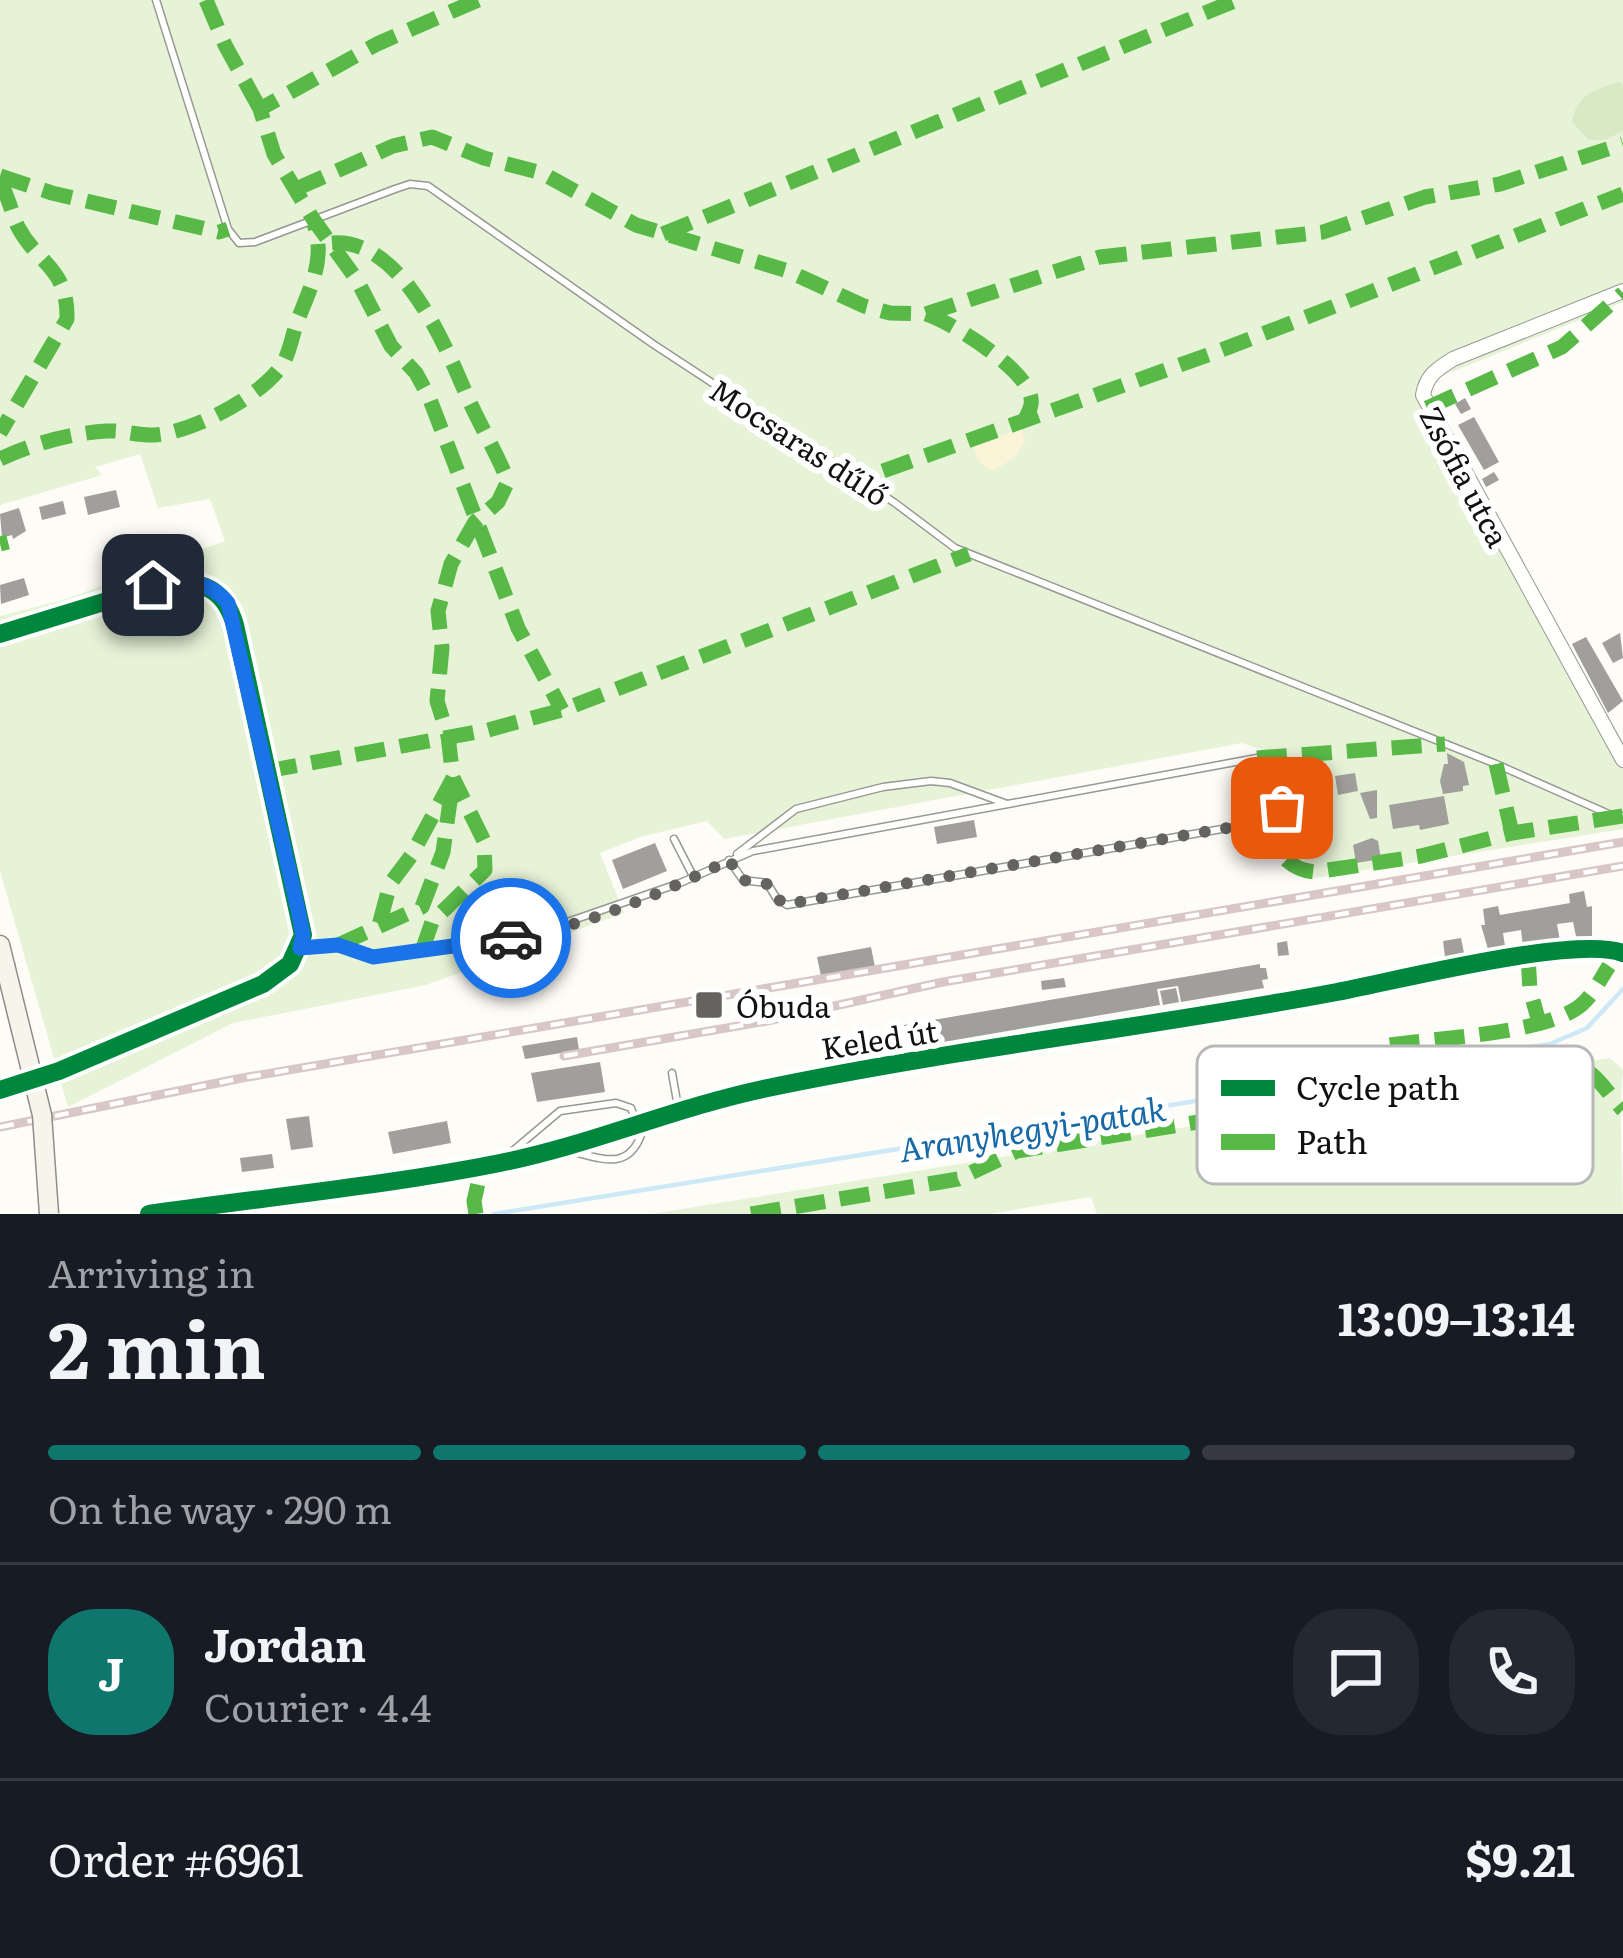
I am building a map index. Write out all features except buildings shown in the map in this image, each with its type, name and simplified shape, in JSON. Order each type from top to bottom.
[{"type":"street","name":"Zsófia utca","points":[[1623,291],[1453,359],[1433,372],[1423,395],[1623,760]]},
{"type":"street","points":[[0,636],[172,581],[197,583],[222,596],[235,625],[303,935],[290,964],[262,984],[59,1071],[0,1090]]},
{"type":"street","points":[[0,945],[42,1115],[49,1214]]},
{"type":"street","name":"Keled út","points":[[149,1214],[494,1164],[790,1084],[1296,1000],[1528,956],[1595,946],[1622,953]]},
{"type":"lane","name":"Mocsaras dűlő","points":[[156,0],[228,229],[239,243],[255,242],[410,184],[428,185],[652,344],[896,503],[955,548],[1623,816]]},
{"type":"lane","points":[[300,948],[338,945],[373,957],[530,935],[694,878],[729,860],[764,849],[1257,758],[1273,778],[1282,808],[1262,822],[787,904],[767,884],[743,880],[729,860]]},
{"type":"lane","points":[[729,860],[778,819],[838,796],[931,781],[968,787],[1009,805]]},
{"type":"lane","points":[[674,838],[694,878]]},
{"type":"lane","points":[[672,1073],[678,1111]]},
{"type":"lane","points":[[494,1164],[560,1111],[616,1103],[632,1108],[640,1140],[623,1159],[605,1161],[559,1150]]},
{"type":"green space","points":[[0,0],[1623,0],[1623,302],[1425,383],[1623,760],[1623,829],[1308,879],[1285,757],[1242,743],[724,839],[707,821],[640,837],[600,853],[624,913],[426,985],[233,1023],[68,1107],[0,871],[0,616],[63,600],[225,541],[210,499],[158,508],[140,454],[95,467],[102,475],[0,505]]},
{"type":"green space","points":[[1620,81],[1623,131],[1605,140],[1589,140],[1572,122],[1578,105],[1595,91]]},
{"type":"green space","points":[[1610,1058],[1623,1070],[1623,1214],[1097,1214],[1091,1197],[990,1214],[652,1214],[1197,1125],[1197,1184],[1593,1184],[1593,1061]]},
{"type":"sand","points":[[1021,428],[1025,440],[1007,462],[990,470],[977,459],[974,447]]},
{"type":"waterway","name":"Aranyhegyi-patak","points":[[1538,1046],[1587,1028],[1623,989]]},
{"type":"waterway","name":"Aranyhegyi-patak","points":[[494,1214],[1197,1101]]},
{"type":"railway","points":[[0,1127],[242,1078],[1623,842]]},
{"type":"railway","points":[[564,1056],[767,1021],[943,982],[1623,866]]},
{"type":"marked path","points":[[206,0],[260,109]]},
{"type":"marked path","points":[[478,0],[377,44],[260,109],[274,154],[357,280],[391,346],[416,373],[429,397],[518,628],[562,710]]},
{"type":"marked path","points":[[663,234],[1237,0]]},
{"type":"marked path","points":[[296,189],[393,146],[432,137],[484,158],[542,173],[636,225],[788,271],[864,306],[890,313],[926,314],[1100,257],[1323,232],[1425,197],[1500,184],[1623,144]]},
{"type":"marked path","points":[[0,176],[219,232],[228,229]]},
{"type":"marked path","points":[[0,182],[18,227],[63,288],[67,319],[0,433]]},
{"type":"marked path","points":[[883,471],[1219,351],[1623,194]]},
{"type":"marked path","points":[[0,459],[80,434],[169,433],[224,411],[258,389],[285,360],[311,286],[318,250],[314,224]]},
{"type":"marked path","points":[[332,243],[357,246],[380,258],[418,298],[508,481],[498,502],[475,522],[451,564],[438,611],[442,648],[437,701],[448,736],[453,778],[411,856],[390,884],[378,929]]},
{"type":"marked path","points":[[1427,408],[1562,347],[1623,293]]},
{"type":"marked path","points":[[926,314],[969,336],[1014,371],[1031,398],[1024,422]]},
{"type":"marked path","points":[[0,544],[8,542]]},
{"type":"marked path","points":[[267,771],[488,730],[562,710],[969,554]]},
{"type":"marked path","points":[[1257,758],[1445,744]]},
{"type":"marked path","points":[[1496,764],[1512,833]]},
{"type":"marked path","points":[[422,951],[432,922],[485,870],[484,841],[453,778]]},
{"type":"marked path","points":[[338,945],[422,907],[443,852],[451,794]]},
{"type":"marked path","points":[[1262,822],[1288,861],[1315,872],[1623,816]]},
{"type":"marked path","points":[[1528,956],[1530,990],[1539,1022]]},
{"type":"marked path","points":[[1390,1045],[1511,1030],[1557,1018],[1585,1001],[1609,966]]},
{"type":"marked path","points":[[1593,1076],[1623,1110]]},
{"type":"marked path","points":[[751,1214],[958,1179],[1017,1151],[1197,1122]]},
{"type":"marked path","points":[[476,1214],[482,1166]]},
{"type":"cycle path","points":[[0,634],[172,581],[204,586],[220,596],[235,625],[303,935],[290,964],[263,984],[59,1071],[0,1090]]},
{"type":"cycle path","points":[[149,1214],[500,1163],[730,1097],[906,1062],[1265,1005],[1527,955],[1600,949],[1623,953]]},
{"type":"way so far","points":[[511,938],[547,932],[694,878],[729,860],[743,880],[767,884],[787,904],[1262,822],[1282,808]]},
{"type":"place","name":"Óbuda","points":[[709,1005]]},
{"type":"route","points":[[153,585],[197,583],[212,588],[228,603],[298,910],[303,935],[300,948],[338,945],[373,957],[511,938]]}]
